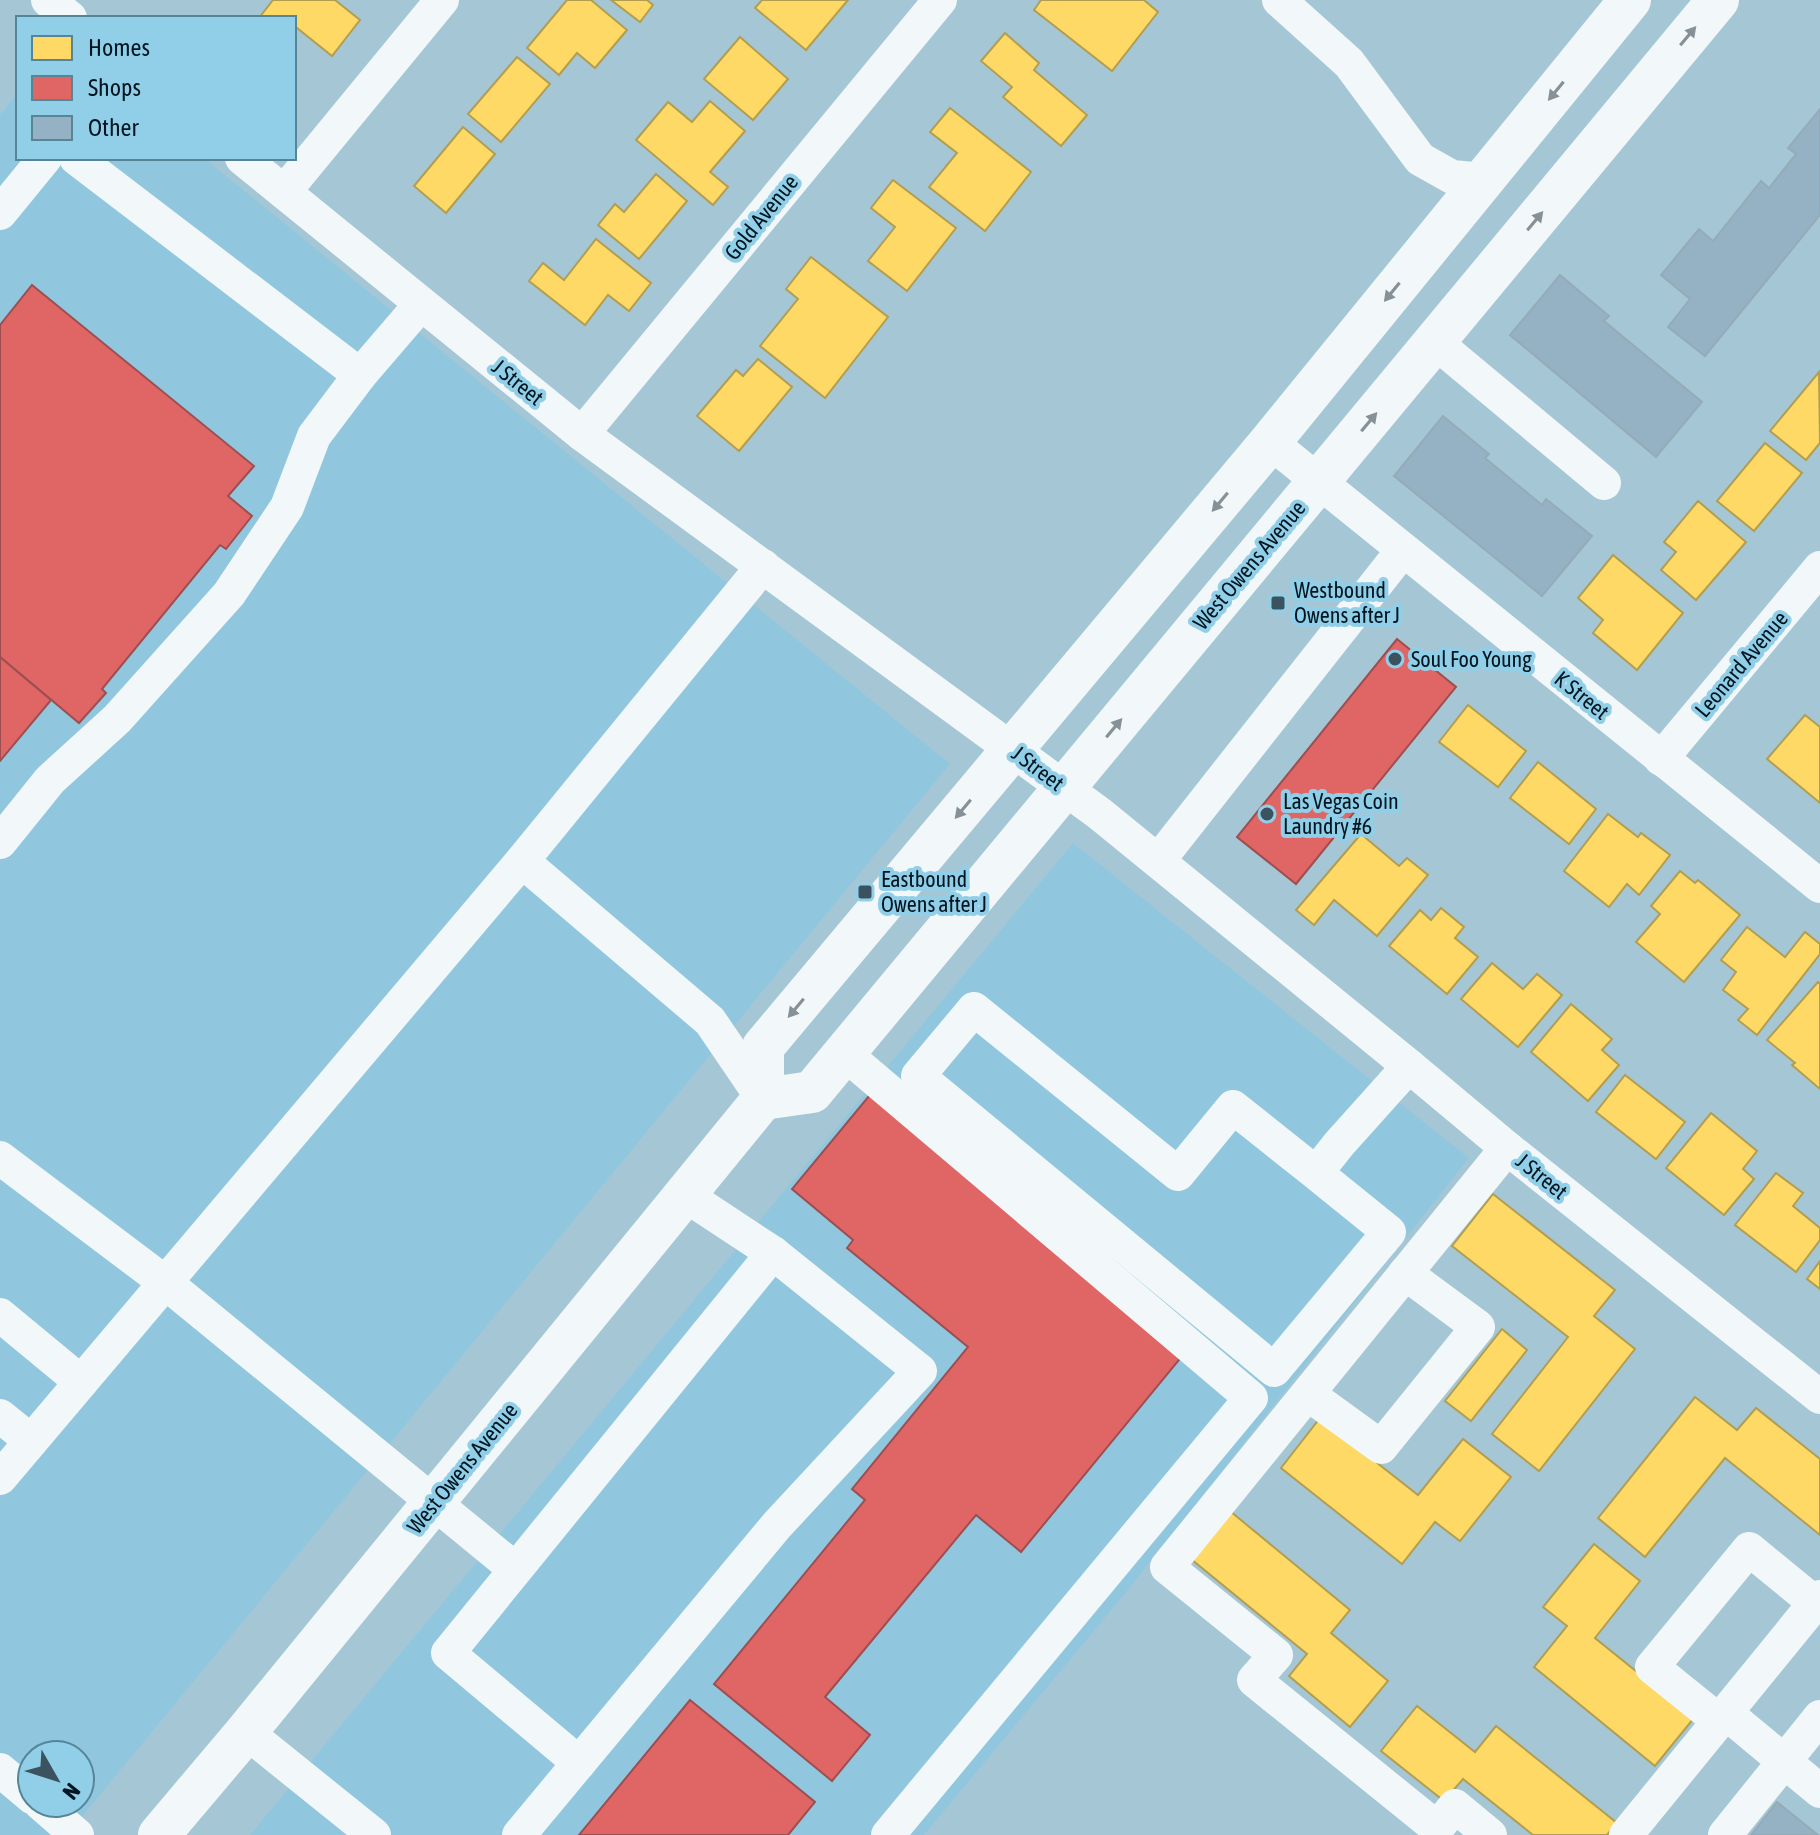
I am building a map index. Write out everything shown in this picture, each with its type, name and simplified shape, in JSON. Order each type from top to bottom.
[{"type":"main road","name":"West Owens Avenue","points":[[159,1835],[763,1099],[812,1092],[845,1054],[1718,0]]},
{"type":"main road","points":[[763,1099],[763,1047],[1270,442],[1618,15],[1658,73]]},
{"type":"street","points":[[48,0],[68,16]]},
{"type":"street","points":[[284,192],[442,0]]},
{"type":"street","name":"Gold Avenue","points":[[582,434],[940,0]]},
{"type":"street","points":[[1279,0],[1349,63],[1420,159],[1452,177],[1484,180]]},
{"type":"street","points":[[0,213],[43,160]]},
{"type":"street","points":[[79,160],[360,375]]},
{"type":"street","name":"J Street","points":[[244,160],[582,434],[1013,750],[1158,861],[1507,1148],[1820,1397]]},
{"type":"street","points":[[0,842],[50,780],[117,719],[229,594],[287,507],[314,436],[360,375],[421,304]]},
{"type":"street","points":[[1435,342],[1604,483]]},
{"type":"street","name":"K Street","points":[[1270,442],[1820,886]]},
{"type":"street","points":[[1158,861],[1403,550]]},
{"type":"street","points":[[0,1478],[522,861],[763,566]]},
{"type":"street","name":"Leonard Avenue","points":[[1661,759],[1820,568]]},
{"type":"street","points":[[522,861],[710,1021],[763,1099]]},
{"type":"street","points":[[974,1009],[1178,1174],[1233,1107],[1316,1173],[1389,1232],[1274,1370],[918,1076],[974,1009]]},
{"type":"street","points":[[845,1054],[1251,1398],[888,1835]]},
{"type":"street","points":[[1316,1173],[1409,1066]]},
{"type":"street","points":[[1490,1835],[1455,1806],[1437,1828],[1254,1680],[1276,1655],[1167,1567],[1507,1148]]},
{"type":"street","points":[[0,1158],[166,1283],[515,1569]]},
{"type":"street","points":[[519,1835],[777,1525],[920,1371],[773,1253],[685,1195]]},
{"type":"street","points":[[579,1763],[448,1653],[773,1253]]},
{"type":"street","points":[[1308,1394],[1381,1447],[1478,1327],[1405,1273]]},
{"type":"street","points":[[0,1315],[81,1382]]},
{"type":"street","points":[[0,1416],[31,1441]]},
{"type":"street","points":[[1626,1835],[1722,1717],[1818,1600],[1749,1549],[1652,1667],[1722,1717],[1784,1761],[1820,1791]]},
{"type":"street","points":[[1725,1835],[1820,1717]]},
{"type":"street","points":[[246,1732],[374,1835]]},
{"type":"street","points":[[0,1770],[16,1784]]},
{"type":"street","points":[[58,1819],[77,1835]]},
{"type":"shaded area","points":[[16,95],[16,160],[206,160],[950,764],[96,1800],[96,1739],[16,1739],[16,1819],[80,1819],[67,1835],[0,1835],[0,115]]},
{"type":"shaded area","points":[[1073,843],[1469,1158],[1123,1596],[924,1835],[250,1835]]},
{"type":"building: Homes","points":[[273,0],[335,0],[360,20],[332,56],[296,29],[296,16],[261,16]]},
{"type":"building: Homes","points":[[567,0],[591,0],[627,30],[595,68],[577,53],[559,75],[527,48]]},
{"type":"building: Homes","points":[[611,0],[647,0],[653,5],[640,22]]},
{"type":"building: Homes","points":[[762,0],[848,0],[806,50],[755,8]]},
{"type":"building: Homes","points":[[1041,0],[1144,0],[1158,12],[1112,71],[1034,10]]},
{"type":"building: Homes","points":[[1005,33],[1039,63],[1034,70],[1087,115],[1061,146],[1003,97],[1012,87],[981,61]]},
{"type":"building: Homes","points":[[740,37],[788,79],[753,120],[704,79]]},
{"type":"building: Homes","points":[[517,57],[550,84],[501,142],[468,114]]},
{"type":"building: Homes","points":[[710,101],[745,131],[710,172],[728,187],[713,205],[636,140],[668,102],[692,122]]},
{"type":"building: Homes","points":[[950,108],[1031,172],[985,231],[929,187],[957,153],[930,132]]},
{"type":"building: Homes","points":[[463,127],[495,154],[446,213],[414,186]]},
{"type":"building: Homes","points":[[656,174],[687,201],[639,259],[598,225],[615,204],[624,212]]},
{"type":"building: Homes","points":[[893,180],[956,228],[907,291],[868,261],[895,227],[871,208]]},
{"type":"building: Homes","points":[[596,239],[651,283],[629,311],[608,295],[585,325],[529,281],[543,263],[564,280]]},
{"type":"building: Homes","points":[[811,257],[888,317],[825,398],[760,346],[798,299],[786,289]]},
{"type":"building: Homes","points":[[758,359],[792,387],[739,451],[697,416],[736,370],[743,376]]},
{"type":"building: Homes","points":[[1819,372],[1820,443],[1806,460],[1770,431]]},
{"type":"building: Homes","points":[[1765,443],[1802,473],[1754,531],[1717,501]]},
{"type":"building: Homes","points":[[1698,501],[1746,542],[1696,600],[1661,570],[1676,552],[1664,542]]},
{"type":"building: Homes","points":[[1613,555],[1683,613],[1637,670],[1593,633],[1603,620],[1578,598]]},
{"type":"building: Homes","points":[[1468,705],[1526,751],[1498,787],[1439,742]]},
{"type":"building: Homes","points":[[1805,715],[1820,727],[1820,803],[1767,759]]},
{"type":"building: Homes","points":[[1538,762],[1596,809],[1569,844],[1510,798]]},
{"type":"building: Homes","points":[[1608,814],[1638,837],[1641,833],[1670,855],[1639,895],[1627,884],[1609,907],[1564,871]]},
{"type":"building: Homes","points":[[1361,834],[1399,866],[1407,858],[1428,875],[1377,936],[1334,900],[1314,925],[1296,910]]},
{"type":"building: Homes","points":[[1680,871],[1695,883],[1698,880],[1740,915],[1684,982],[1636,942],[1660,914],[1651,906]]},
{"type":"building: Homes","points":[[1441,908],[1464,927],[1455,938],[1478,957],[1447,994],[1389,946],[1420,910],[1431,920]]},
{"type":"building: Homes","points":[[1747,927],[1785,957],[1805,932],[1820,944],[1820,954],[1757,1035],[1738,1020],[1748,1009],[1723,990],[1736,972],[1721,960]]},
{"type":"building: Homes","points":[[1492,963],[1523,989],[1537,974],[1562,995],[1518,1047],[1461,999]]},
{"type":"building: Homes","points":[[1818,982],[1820,984],[1820,1089],[1767,1040]]},
{"type":"building: Homes","points":[[1571,1004],[1612,1039],[1602,1050],[1619,1065],[1588,1101],[1531,1052]]},
{"type":"building: Homes","points":[[1625,1075],[1685,1122],[1656,1159],[1596,1112]]},
{"type":"building: Homes","points":[[1711,1113],[1757,1151],[1743,1169],[1754,1179],[1724,1215],[1666,1168]]},
{"type":"building: Homes","points":[[1776,1173],[1803,1193],[1793,1206],[1820,1228],[1820,1240],[1796,1272],[1735,1225]]},
{"type":"building: Homes","points":[[1493,1194],[1615,1290],[1594,1316],[1635,1349],[1539,1471],[1492,1434],[1568,1337],[1452,1246]]},
{"type":"building: Homes","points":[[1820,1261],[1820,1289],[1807,1279]]},
{"type":"building: Homes","points":[[1502,1329],[1527,1350],[1471,1421],[1445,1401]]},
{"type":"building: Homes","points":[[1695,1397],[1737,1430],[1756,1408],[1820,1459],[1820,1535],[1725,1458],[1645,1557],[1598,1518]]},
{"type":"building: Homes","points":[[1320,1418],[1418,1495],[1463,1439],[1511,1477],[1460,1541],[1435,1522],[1402,1564],[1281,1468]]},
{"type":"building: Homes","points":[[1230,1511],[1350,1610],[1331,1633],[1388,1681],[1350,1727],[1289,1676],[1307,1654],[1191,1559]]},
{"type":"building: Homes","points":[[1594,1544],[1640,1581],[1595,1638],[1694,1718],[1655,1766],[1534,1667],[1567,1626],[1543,1607]]},
{"type":"building: Homes","points":[[1417,1706],[1475,1752],[1496,1726],[1617,1823],[1607,1835],[1533,1835],[1463,1779],[1444,1801],[1381,1751]]},
{"type":"building: Shops","points":[[32,285],[254,466],[228,496],[252,516],[226,549],[220,545],[102,689],[106,693],[79,723],[0,657],[0,325]]},
{"type":"building: Shops","points":[[1397,639],[1456,687],[1296,884],[1237,837]]},
{"type":"building: Shops","points":[[0,657],[51,700],[0,761]]},
{"type":"building: Shops","points":[[874,1090],[1188,1349],[1021,1552],[976,1515],[825,1697],[870,1735],[832,1781],[714,1684],[865,1500],[852,1489],[968,1347],[847,1248],[853,1240],[792,1189]]},
{"type":"building: Shops","points":[[690,1700],[815,1802],[788,1835],[579,1835]]},
{"type":"building: Other","points":[[1820,109],[1820,215],[1705,356],[1668,327],[1690,299],[1661,275],[1699,229],[1713,241],[1761,181],[1769,188],[1796,154],[1788,148]]},
{"type":"building: Other","points":[[1560,275],[1609,316],[1604,321],[1702,402],[1656,457],[1510,335]]},
{"type":"building: Other","points":[[1443,416],[1489,454],[1485,458],[1542,505],[1546,499],[1592,536],[1542,596],[1394,476]]},
{"type":"building: Other","points":[[1777,1802],[1818,1835],[1751,1835]]},
{"type":"place","name":"Westbound Owens after J","points":[[1278,603]]},
{"type":"place","name":"Soul Foo Young","points":[[1395,659]]},
{"type":"place","name":"Las Vegas Coin Laundry #6","points":[[1267,814]]},
{"type":"place","name":"Eastbound Owens after J","points":[[865,892]]}]
